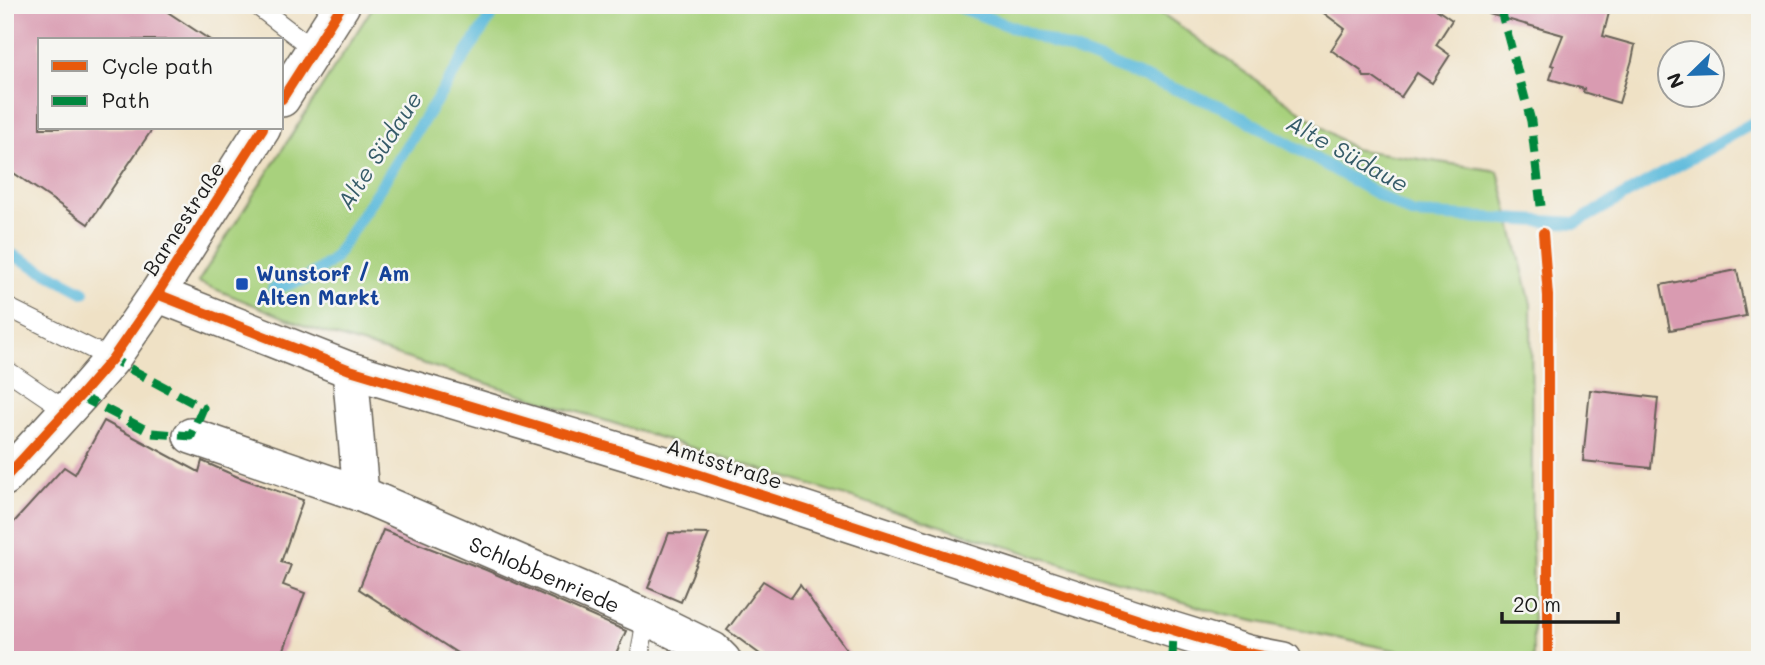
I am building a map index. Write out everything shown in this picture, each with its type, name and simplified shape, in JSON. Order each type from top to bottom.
[{"type":"street","points":[[284,96],[342,5]]},
{"type":"street","name":"Barnestraße","points":[[5,478],[112,359],[262,130]]},
{"type":"street","name":"Amtsstraße","points":[[157,294],[350,370],[688,471],[1172,645],[1248,653],[1284,660]]},
{"type":"street","points":[[350,370],[361,494]]},
{"type":"street","name":"Schlobbenriede","points":[[191,436],[361,494],[646,617],[713,650],[723,660]]},
{"type":"lane","points":[[256,5],[313,49]]},
{"type":"lane","points":[[5,306],[112,359]]},
{"type":"lane","points":[[5,369],[67,411]]},
{"type":"lane","points":[[639,660],[646,617]]},
{"type":"green space","points":[[374,5],[1150,5],[1353,149],[1498,171],[1531,304],[1533,660],[1443,660],[1225,615],[307,327],[198,282]]},
{"type":"building","points":[[5,5],[157,5],[207,38],[38,38],[38,130],[152,130],[88,224],[5,167]]},
{"type":"building","points":[[1313,5],[1430,5],[1452,20],[1436,45],[1450,55],[1432,83],[1417,73],[1401,97],[1372,77],[1364,77],[1361,71],[1331,50],[1345,29]]},
{"type":"building","points":[[1490,5],[1611,5],[1603,36],[1635,45],[1619,103],[1550,79],[1554,66],[1551,65],[1563,35],[1489,14]]},
{"type":"building","points":[[1737,270],[1746,316],[1670,330],[1661,285]]},
{"type":"building","points":[[1590,390],[1658,398],[1651,468],[1583,461]]},
{"type":"building","points":[[104,421],[199,472],[202,461],[303,500],[281,562],[291,565],[283,585],[305,593],[280,660],[5,660],[5,532],[64,467],[75,474]]},
{"type":"building","points":[[383,530],[486,570],[626,631],[613,660],[468,660],[359,589]]},
{"type":"building","points":[[669,533],[709,534],[681,602],[648,588]]},
{"type":"building","points":[[763,581],[791,598],[800,585],[854,660],[768,660],[727,630]]},
{"type":"waterway","name":"Alte Südaue","points":[[273,289],[306,279],[333,260],[498,5]]},
{"type":"waterway","name":"Alte Südaue","points":[[954,5],[1225,108],[1413,214],[1576,223],[1760,119]]},
{"type":"waterway","name":"Alte Südaue","points":[[5,251],[84,292]]},
{"type":"marked path","points":[[1504,5],[1502,14],[1531,121],[1541,206]]},
{"type":"marked path","points":[[80,396],[152,433],[191,436],[203,408],[112,359]]},
{"type":"marked path","points":[[1172,660],[1173,630]]},
{"type":"cycle path","points":[[284,96],[342,5]]},
{"type":"cycle path","points":[[5,478],[112,359],[262,130]]},
{"type":"cycle path","points":[[1543,233],[1548,296],[1548,660]]},
{"type":"cycle path","points":[[157,294],[350,370],[688,471],[1173,630],[1248,653],[1284,660]]},
{"type":"place","name":"Wunstorf / Am Alten Markt","points":[[242,284]]}]
